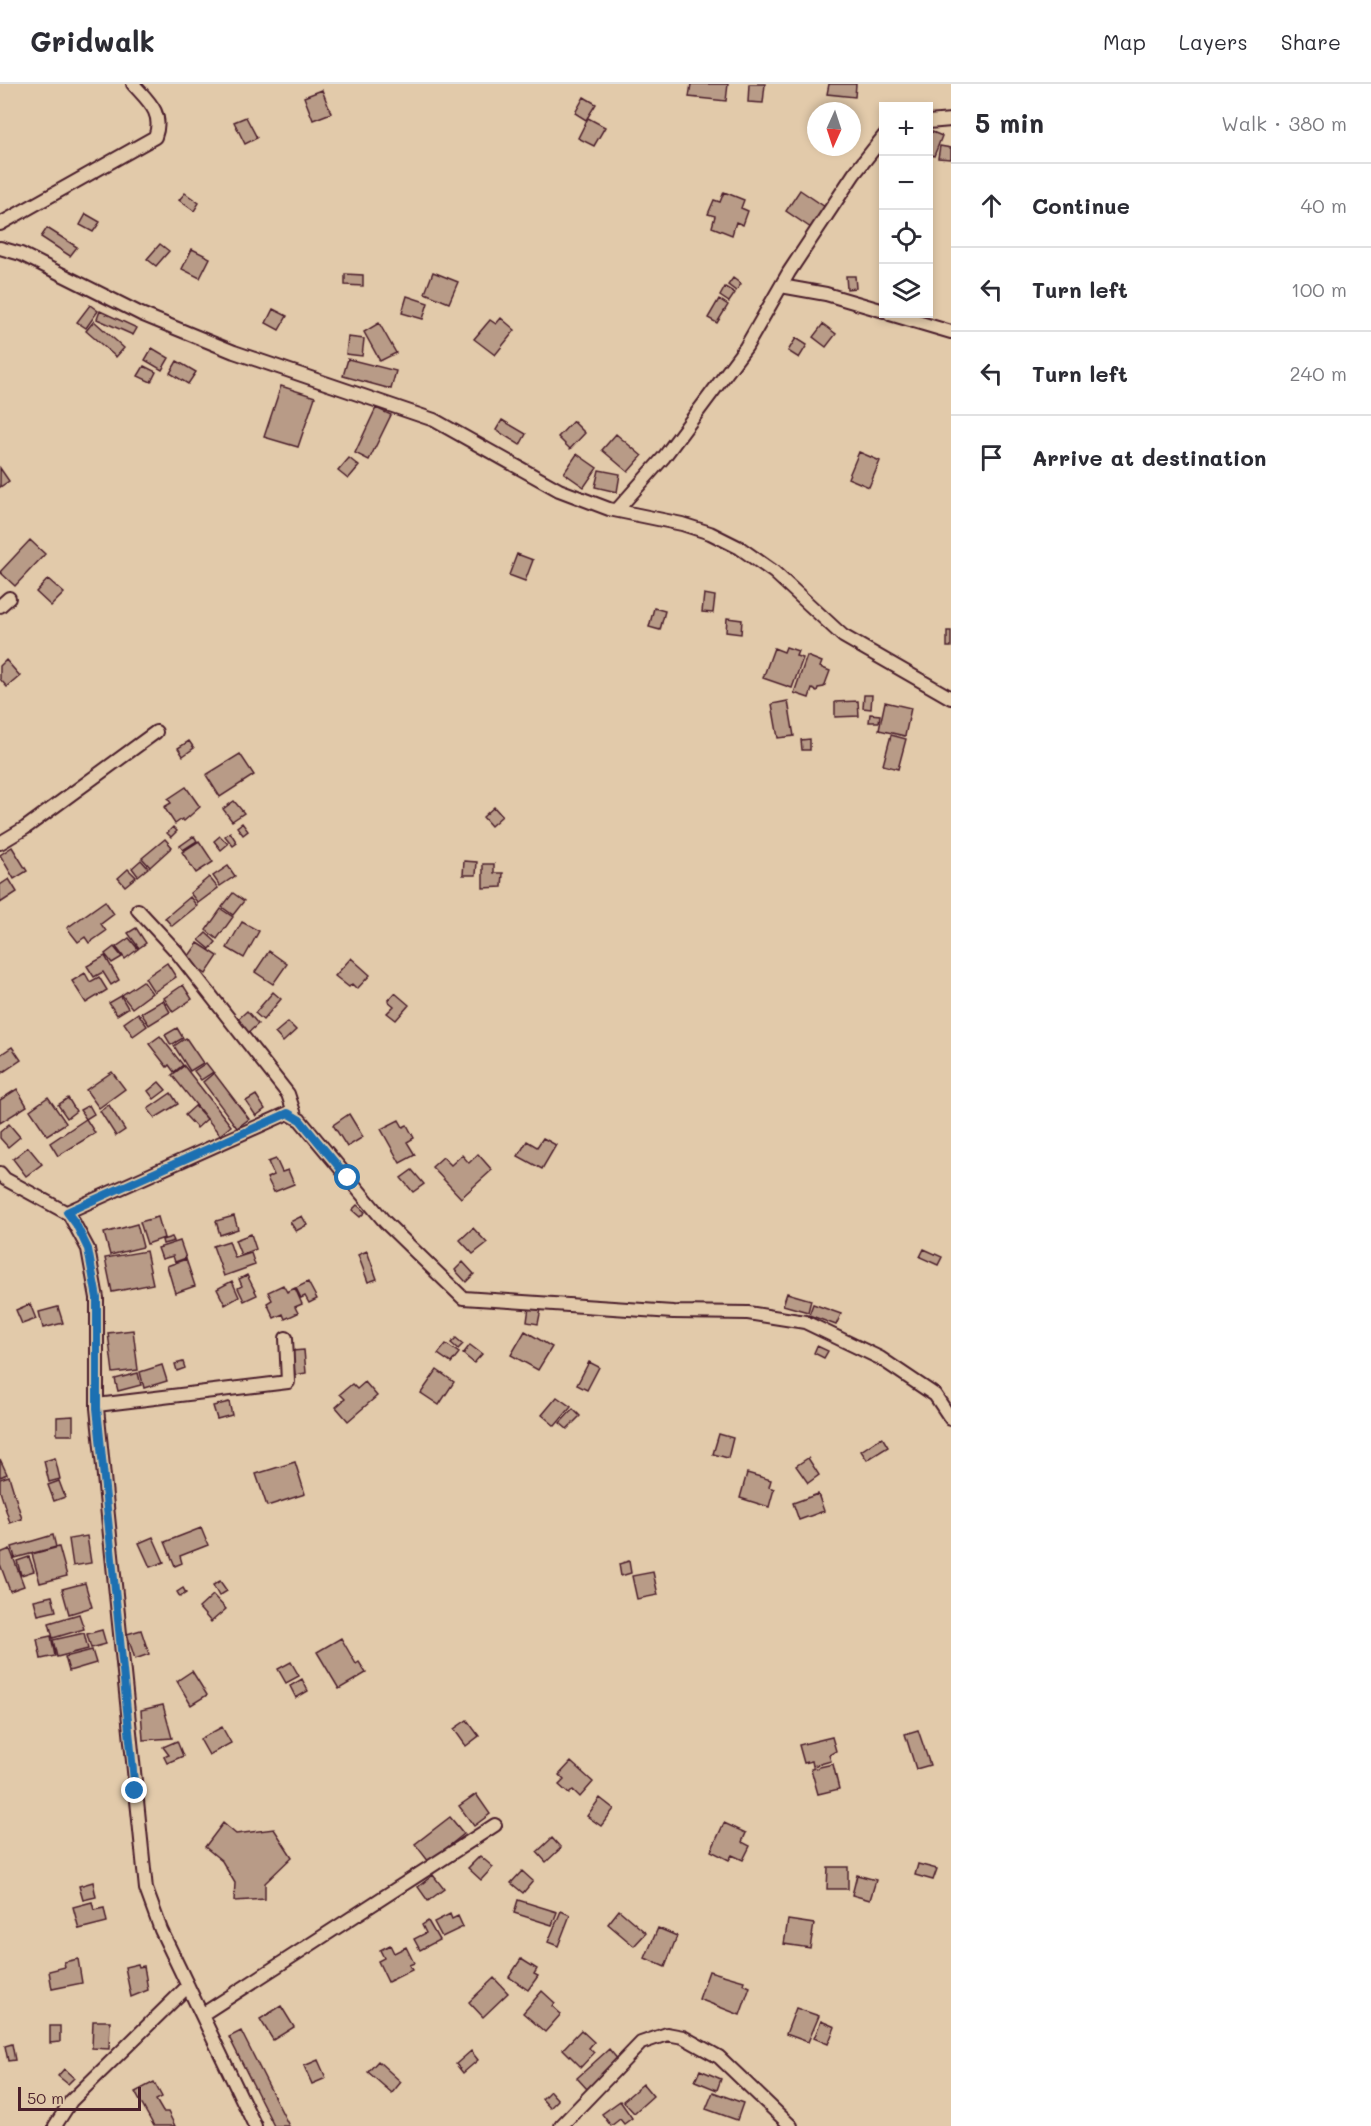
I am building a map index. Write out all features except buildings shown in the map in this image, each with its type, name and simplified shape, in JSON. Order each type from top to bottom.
[{"type":"street","points":[[0,224],[155,137],[158,128],[156,110],[133,84]]},
{"type":"street","points":[[933,122],[951,120]]},
{"type":"street","points":[[617,510],[664,457],[746,347],[781,286],[854,174],[879,142]]},
{"type":"street","points":[[0,248],[21,254],[131,309],[234,352],[434,420],[559,490],[617,510],[682,524],[710,533],[740,548],[774,572],[843,636],[951,698]]},
{"type":"street","points":[[781,286],[826,294],[879,310]]},
{"type":"street","points":[[904,318],[951,332]]},
{"type":"street","points":[[0,843],[25,828],[156,732]]},
{"type":"street","points":[[138,910],[176,951],[288,1094],[295,1115],[385,1222],[463,1298],[673,1312],[748,1313],[805,1322],[880,1358],[935,1395],[951,1419]]},
{"type":"street","points":[[67,1212],[288,1113],[295,1115]]},
{"type":"street","points":[[0,1173],[6,1179],[67,1212],[76,1224],[88,1249],[97,1298],[97,1405],[146,1889],[161,1930],[255,2126]]},
{"type":"street","points":[[97,1405],[288,1382],[286,1338]]},
{"type":"street","points":[[203,2014],[495,1825]]},
{"type":"street","points":[[55,2126],[79,2093],[188,1986]]},
{"type":"street","points":[[561,2126],[641,2043],[667,2034],[683,2037],[719,2057],[791,2126]]},
{"type":"route","points":[[135,1791],[97,1408],[97,1298],[88,1249],[76,1224],[67,1212],[288,1113],[300,1120],[348,1178]]}]
